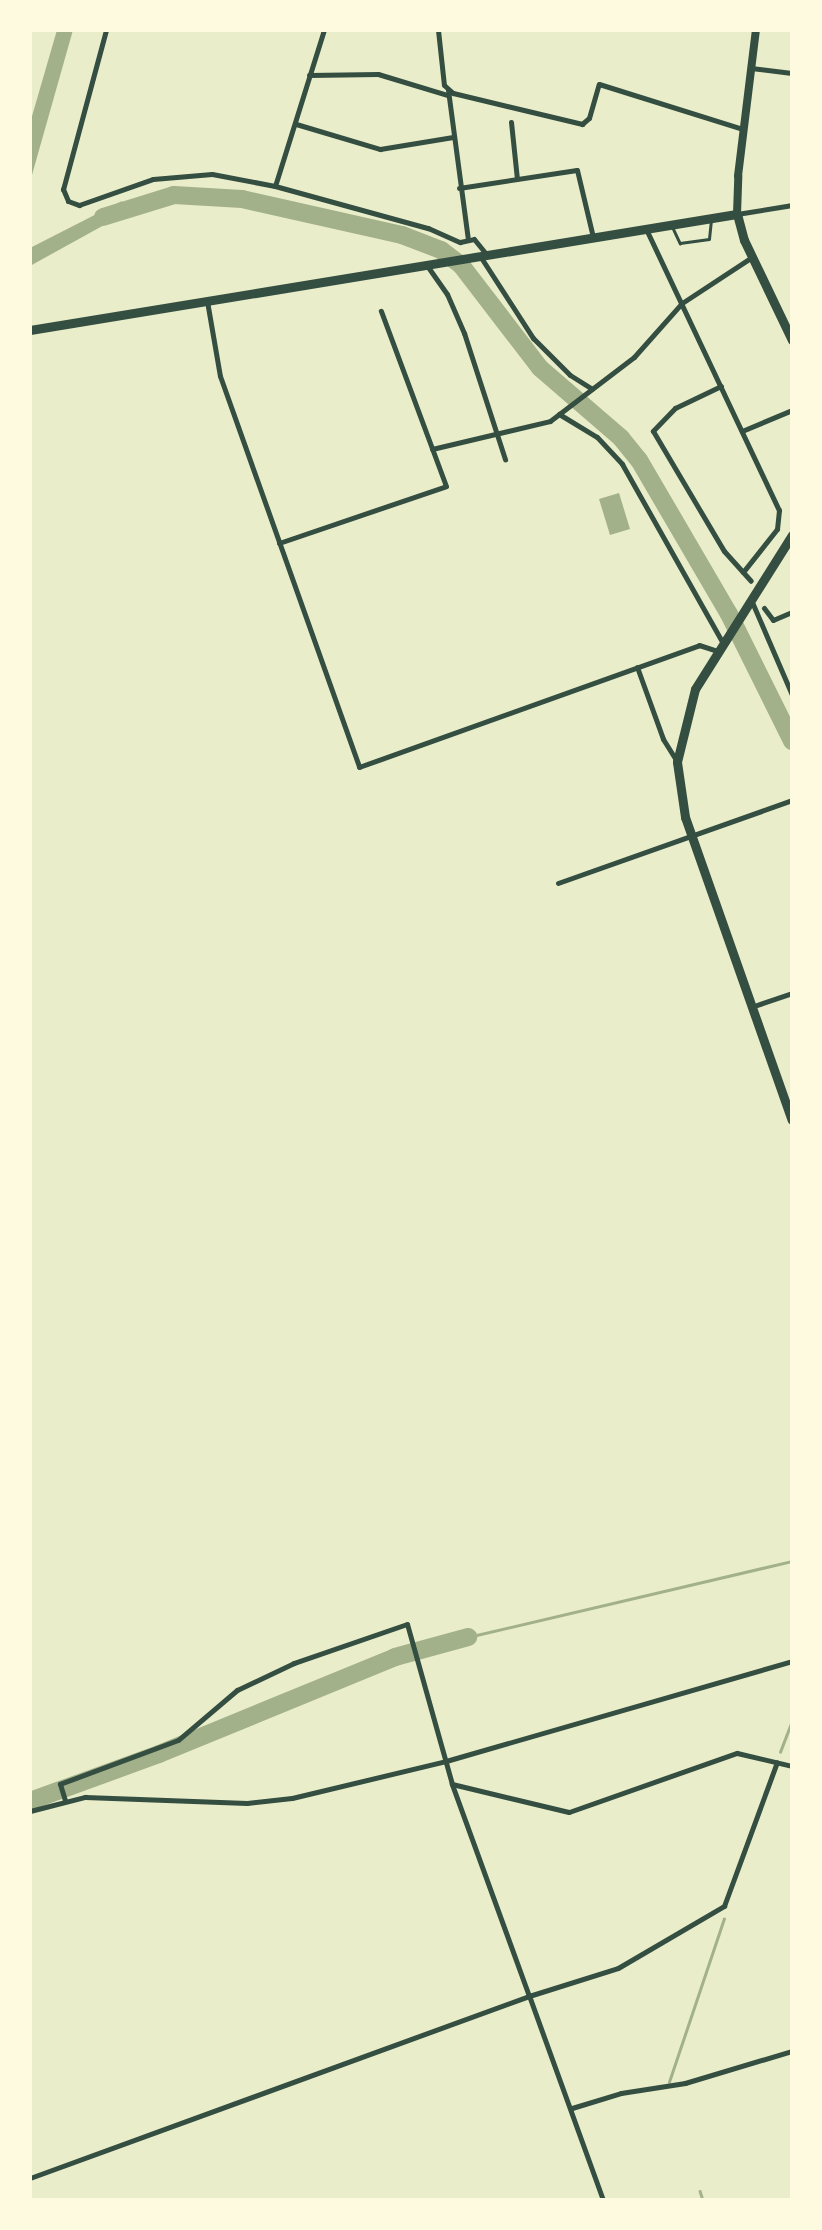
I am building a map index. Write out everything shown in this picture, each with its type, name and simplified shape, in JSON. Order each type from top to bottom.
[{"type":"highway","points":[[30,330],[738,214],[752,257],[792,340]]},
{"type":"highway","points":[[792,536],[688,706],[677,762],[681,800],[691,835],[792,1120]]},
{"type":"main road","points":[[738,214],[743,130],[756,30]]},
{"type":"street","points":[[106,30],[63,189],[68,201],[79,205],[153,179],[199,174],[275,186],[428,228],[460,242],[479,240],[481,255],[533,338],[591,390]]},
{"type":"street","points":[[275,186],[324,30]]},
{"type":"street","points":[[438,30],[468,239]]},
{"type":"street","points":[[751,68],[792,73]]},
{"type":"street","points":[[309,75],[378,74],[582,124],[589,118],[599,84],[743,130]]},
{"type":"street","points":[[511,122],[517,178]]},
{"type":"street","points":[[296,124],[380,149],[453,137]]},
{"type":"street","points":[[459,188],[577,170],[593,237]]},
{"type":"street","points":[[738,214],[792,205]]},
{"type":"street","points":[[646,229],[779,510],[786,516]]},
{"type":"street","points":[[432,449],[550,421],[634,357],[682,303],[752,257]]},
{"type":"street","points":[[431,264],[459,320],[504,460]]},
{"type":"street","points":[[207,300],[215,357],[359,767],[700,644],[723,644],[622,464],[597,437],[561,413]]},
{"type":"street","points":[[780,315],[792,310]]},
{"type":"street","points":[[279,543],[446,486],[381,311]]},
{"type":"street","points":[[721,386],[675,408],[653,432],[724,552],[751,581]]},
{"type":"street","points":[[742,431],[792,410]]},
{"type":"street","points":[[743,572],[777,529],[779,510]]},
{"type":"street","points":[[750,604],[792,695]]},
{"type":"street","points":[[764,608],[772,620],[792,612]]},
{"type":"street","points":[[637,667],[663,740],[677,762]]},
{"type":"street","points":[[558,883],[792,800]]},
{"type":"street","points":[[751,1007],[792,993]]},
{"type":"street","points":[[65,1800],[60,1784],[178,1740],[236,1690],[294,1662],[407,1624],[452,1784],[603,2200]]},
{"type":"street","points":[[30,1811],[65,1800],[120,1796],[247,1802],[292,1798],[446,1761],[792,1661]]},
{"type":"street","points":[[452,1784],[569,1812],[737,1753],[792,1766]]},
{"type":"street","points":[[30,2178],[529,1996],[618,1968],[724,1906],[777,1762]]},
{"type":"street","points":[[572,2108],[622,2093],[685,2083],[792,2051]]},
{"type":"lane","points":[[673,224],[680,243],[709,238],[711,218]]},
{"type":"shaded area","points":[[57,30],[73,30],[30,182],[30,123]]},
{"type":"shaded area","points":[[122,201],[124,214],[30,266],[30,248]]},
{"type":"shaded area","points":[[619,493],[630,529],[610,535],[599,499]]},
{"type":"waterway","points":[[103,217],[174,195],[242,199],[402,235],[441,250],[461,265],[540,368],[621,438],[639,460],[729,614],[792,741]]},
{"type":"waterway","points":[[468,1637],[792,1561]]},
{"type":"waterway","points":[[30,1801],[159,1754],[395,1657],[468,1637]]},
{"type":"waterway","points":[[780,1752],[792,1721]]},
{"type":"waterway","points":[[669,2082],[724,1919]]},
{"type":"waterway","points":[[700,2191],[703,2200]]}]
